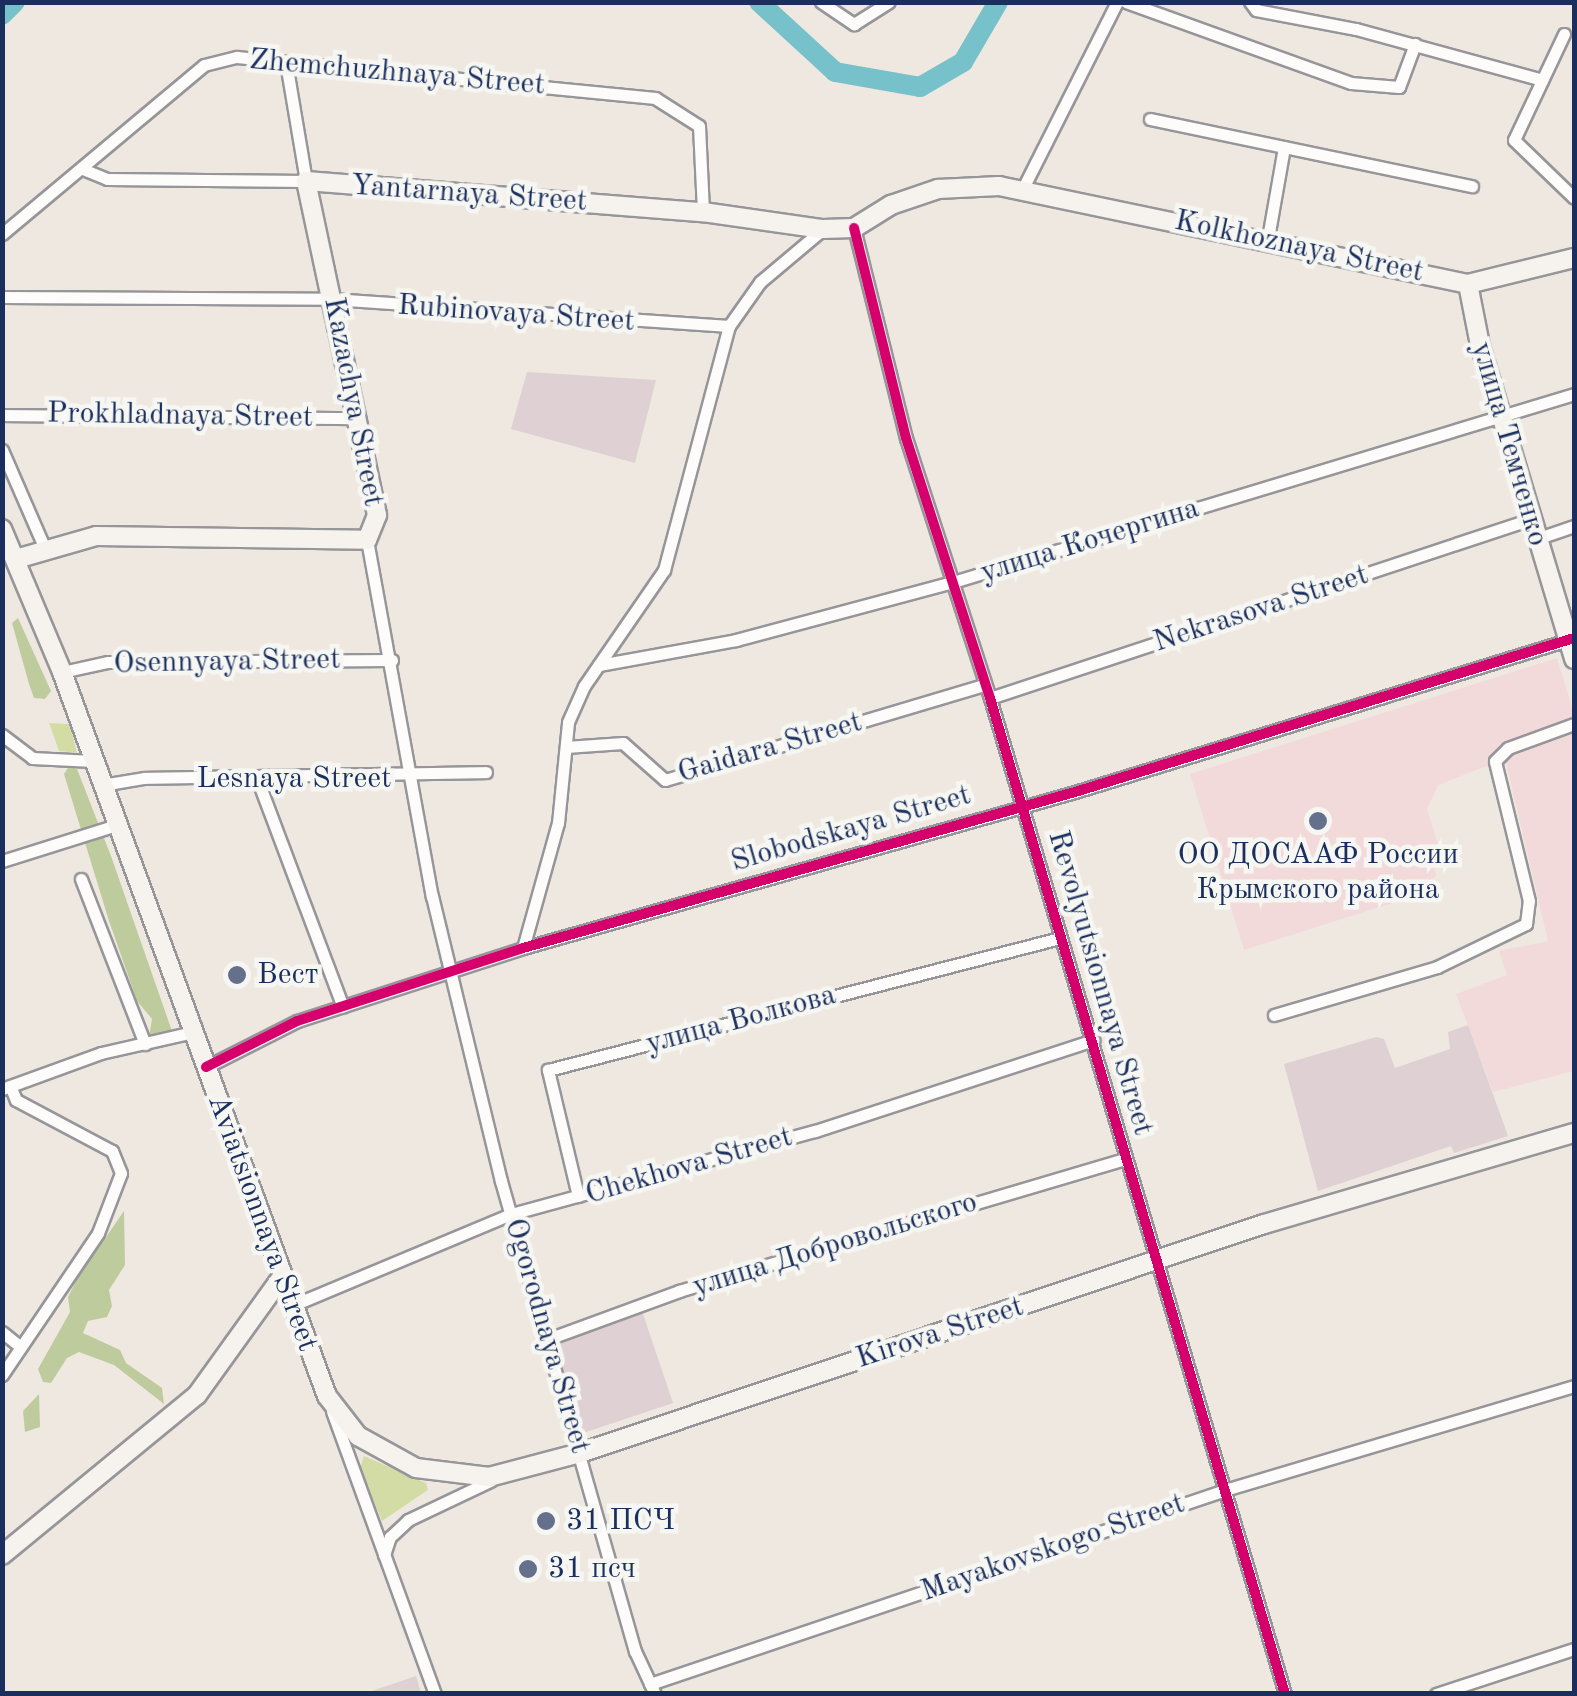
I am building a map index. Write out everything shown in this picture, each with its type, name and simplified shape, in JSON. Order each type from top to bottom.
[{"type":"main road","name":"Yantarnaya Street","points":[[306,181],[703,212],[823,228],[854,228]]},
{"type":"main road","name":"Kazachya Street","points":[[306,181],[377,515],[366,540]]},
{"type":"main road","name":"Kolkhoznaya Street","points":[[854,228],[891,205],[938,189],[1022,190],[1268,238],[1468,284],[1574,258]]},
{"type":"main road","name":"улица Темченко","points":[[1468,284],[1501,417],[1536,538],[1571,638],[1574,660]]},
{"type":"main road","name":"Aviatsionnaya Street","points":[[2,529],[62,672],[280,1278],[327,1396]]},
{"type":"main road","points":[[16,559],[96,536],[366,540]]},
{"type":"main road","name":"Kirova Street","points":[[327,1396],[358,1436],[416,1468],[473,1478],[526,1468],[1158,1260],[1574,1133]]},
{"type":"main road","points":[[2,1555],[171,1420],[197,1394],[280,1278]]},
{"type":"street","points":[[821,2],[854,24],[889,2]]},
{"type":"street","points":[[1022,190],[1117,2]]},
{"type":"street","points":[[1126,2],[1351,83],[1399,87],[1415,44]]},
{"type":"street","points":[[1250,2],[1256,10],[1415,44],[1542,80]]},
{"type":"street","points":[[1564,34],[1514,140],[1574,198]]},
{"type":"street","name":"Zhemchuzhnaya Street","points":[[2,234],[85,170],[204,65],[237,58],[655,98],[699,126],[703,212]]},
{"type":"street","name":"Kazachya Street","points":[[286,63],[306,181]]},
{"type":"street","points":[[1150,119],[1472,186]]},
{"type":"street","points":[[1268,238],[1284,147]]},
{"type":"street","name":"Yantarnaya Street","points":[[85,170],[107,179],[306,181]]},
{"type":"street","points":[[523,948],[558,823],[568,722],[599,665],[664,570],[678,536],[730,326],[760,282],[823,228]]},
{"type":"street","name":"Revolyutsionnaya Street","points":[[854,228],[902,427],[990,698],[1284,1694]]},
{"type":"street","name":"Rubinovaya Street","points":[[2,297],[332,299],[730,326]]},
{"type":"street","name":"улица Кочергина","points":[[599,665],[736,640],[952,582],[1574,394]]},
{"type":"street","name":"Prokhladnaya Street","points":[[2,414],[358,418]]},
{"type":"street","points":[[2,450],[45,549]]},
{"type":"street","name":"Nekrasova Street","points":[[990,698],[1531,519]]},
{"type":"street","points":[[1536,538],[1574,526]]},
{"type":"street","name":"Kazachya Street","points":[[366,540],[451,975]]},
{"type":"street","name":"Slobodskaya Street","points":[[206,1067],[297,1021],[451,975],[523,948],[1022,806],[1571,638]]},
{"type":"street","name":"Osennyaya Street","points":[[62,672],[108,662],[392,660]]},
{"type":"street","name":"Gaidara Street","points":[[566,748],[623,743],[665,780],[984,685]]},
{"type":"street","points":[[1274,1015],[1437,967],[1526,924],[1529,900],[1495,761],[1508,748],[1574,724]]},
{"type":"street","points":[[2,734],[32,758],[93,761]]},
{"type":"street","name":"Lesnaya Street","points":[[102,785],[144,778],[258,781],[413,778],[486,772]]},
{"type":"street","points":[[258,781],[344,1007]]},
{"type":"street","points":[[2,861],[116,825]]},
{"type":"street","points":[[81,879],[145,1044]]},
{"type":"street","name":"улица Волкова","points":[[578,1196],[548,1070],[1060,938]]},
{"type":"street","name":"Ogorodnaya Street","points":[[451,975],[511,1214],[652,1689]]},
{"type":"street","points":[[2,1375],[98,1232],[122,1173],[112,1151],[16,1100],[6,1087],[193,1032]]},
{"type":"street","name":"Chekhova Street","points":[[291,1306],[511,1214],[814,1131],[1093,1040]]},
{"type":"street","name":"улица Добровольского","points":[[548,1339],[679,1291],[1125,1159]]},
{"type":"street","points":[[2,1332],[19,1346]]},
{"type":"street","name":"Mayakovskogo Street","points":[[652,1689],[1225,1490],[1574,1386]]},
{"type":"street","name":"Aviatsionnaya Street","points":[[327,1396],[435,1694]]},
{"type":"street","points":[[384,1555],[396,1530],[424,1510],[526,1468]]},
{"type":"street","points":[[1436,1694],[1574,1649]]},
{"type":"shaded area","points":[[527,372],[656,380],[635,463],[511,429]]},
{"type":"shaded area","points":[[1557,658],[1574,714],[1574,1071],[1493,1092],[1456,994],[1507,975],[1499,951],[1548,941],[1505,759],[1438,785],[1427,809],[1438,844],[1430,847],[1436,876],[1402,900],[1244,950],[1190,774]]},
{"type":"shaded area","points":[[1468,1025],[1508,1136],[1454,1153],[1451,1146],[1318,1191],[1284,1064],[1376,1037],[1384,1039],[1395,1068],[1450,1049],[1448,1032]]},
{"type":"shaded area","points":[[642,1311],[673,1403],[583,1433],[556,1348],[561,1337]]},
{"type":"shaded area","points":[[416,1676],[421,1693],[366,1693]]},
{"type":"green space","points":[[18,618],[51,691],[45,699],[34,698],[29,684],[12,623]]},
{"type":"green space","points":[[49,723],[70,724],[77,753],[59,751]]},
{"type":"green space","points":[[69,766],[77,769],[111,856],[173,1034],[149,1037],[152,1019],[137,1001],[109,921],[64,774]]},
{"type":"green space","points":[[124,1211],[125,1265],[109,1290],[112,1306],[107,1317],[88,1321],[83,1333],[120,1350],[126,1363],[162,1388],[164,1404],[114,1365],[79,1352],[67,1358],[51,1383],[43,1382],[38,1369],[70,1312],[68,1297],[77,1279]]},
{"type":"green space","points":[[39,1394],[40,1427],[25,1432],[23,1411]]},
{"type":"green space","points":[[364,1456],[426,1483],[428,1490],[382,1521],[360,1468]]},
{"type":"waterway","points":[[2,15],[15,2]]},
{"type":"waterway","points":[[759,2],[835,72],[920,87],[963,62],[998,2]]},
{"type":"cycle path","points":[[854,228],[906,438],[990,698],[1285,1694]]},
{"type":"cycle path","points":[[206,1067],[297,1021],[523,948],[1075,792],[1574,638]]},
{"type":"place","name":"ОО ДОСААФ России Крымского района","points":[[1318,821]]},
{"type":"place","name":"Вест","points":[[237,975]]},
{"type":"place","name":"31 ПСЧ","points":[[546,1521]]},
{"type":"place","name":"31 псч","points":[[528,1569]]}]
